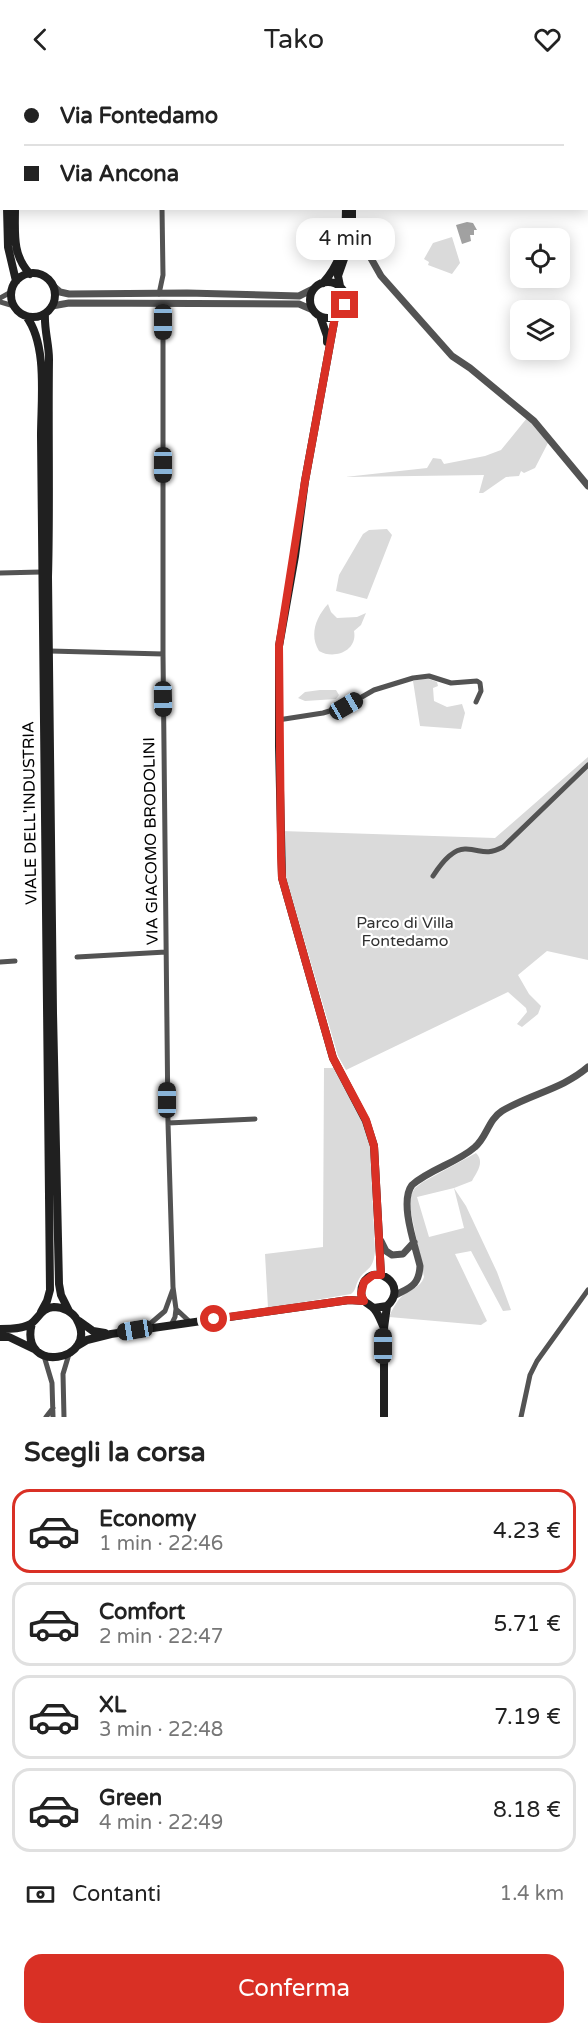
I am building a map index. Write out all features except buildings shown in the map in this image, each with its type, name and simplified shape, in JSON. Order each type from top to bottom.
[{"type":"main road","points":[[7,210],[8,247],[16,281],[11,292],[14,306],[26,316],[39,316],[45,314],[52,306],[53,286],[44,276],[30,273],[17,256],[15,210]]},
{"type":"main road","points":[[346,210],[346,234],[342,251],[333,271],[323,283],[313,289],[310,299],[313,310],[327,318],[335,317],[344,309],[346,301],[338,276],[352,236],[352,213]]},
{"type":"main road","points":[[16,281],[30,273]]},
{"type":"main road","points":[[323,283],[332,282],[340,286]]},
{"type":"main road","name":"VIALE DELL'INDUSTRIA","points":[[45,314],[44,325],[49,352],[48,577],[53,1025],[59,1284],[61,1295],[69,1311]]},
{"type":"main road","name":"VIALE DELL'INDUSTRIA","points":[[26,316],[34,327],[40,348],[50,1290],[41,1312]]},
{"type":"main road","points":[[320,316],[327,336],[326,370]]},
{"type":"main road","points":[[335,317],[279,646],[278,720],[282,878],[333,1058],[366,1120],[373,1140],[380,1239],[377,1275]]},
{"type":"main road","points":[[377,1275],[392,1282],[394,1296],[387,1306],[384,1328],[384,1417]]},
{"type":"main road","points":[[349,1300],[361,1290],[364,1282],[377,1275]]},
{"type":"main road","points":[[361,1290],[364,1301]]},
{"type":"main road","points":[[0,1337],[9,1337],[40,1353],[57,1358],[69,1354],[87,1340],[111,1334],[349,1300],[364,1301],[374,1308],[384,1328]]},
{"type":"main road","points":[[374,1308],[387,1306]]},
{"type":"main road","points":[[0,1329],[20,1328],[32,1323],[41,1312],[55,1307],[69,1311],[93,1331],[111,1334]]},
{"type":"main road","points":[[77,1320],[81,1333],[77,1346]]},
{"type":"main road","points":[[32,1323],[30,1337],[40,1353]]},
{"type":"street","points":[[162,210],[163,293]]},
{"type":"street","points":[[352,213],[356,232],[381,276],[408,308],[452,356],[470,368],[534,422],[588,486]]},
{"type":"street","points":[[53,286],[60,292],[69,294],[163,293],[299,296],[313,289]]},
{"type":"street","points":[[0,300],[11,292]]},
{"type":"street","points":[[0,300],[14,306]]},
{"type":"street","points":[[52,306],[69,303],[299,304],[313,310]]},
{"type":"street","name":"VIA GIACOMO BRODOLINI","points":[[163,304],[163,654],[168,1123],[173,1287],[176,1309],[171,1325]]},
{"type":"street","points":[[0,573],[41,572]]},
{"type":"street","points":[[50,651],[163,654]]},
{"type":"street","points":[[278,720],[323,713],[346,706],[374,690],[412,678],[429,676],[451,683],[477,681],[480,683],[481,691],[476,702]]},
{"type":"street","points":[[433,876],[451,854],[464,849],[491,853],[503,847],[588,765]]},
{"type":"street","points":[[77,957],[166,952]]},
{"type":"street","points":[[0,962],[15,961]]},
{"type":"street","points":[[394,1296],[416,1284],[419,1276],[420,1266],[406,1202],[412,1185],[475,1148],[497,1115],[518,1103],[563,1085],[588,1067]]},
{"type":"street","points":[[168,1123],[255,1119]]},
{"type":"street","points":[[380,1239],[386,1251],[392,1255],[403,1254],[414,1242]]},
{"type":"street","points":[[392,1282],[411,1287]]},
{"type":"street","name":"VIA GIACOMO BRODOLINI","points":[[165,1311],[173,1287]]},
{"type":"street","points":[[521,1417],[530,1375],[588,1290]]},
{"type":"street","points":[[176,1309],[192,1323]]},
{"type":"street","points":[[144,1329],[165,1311],[171,1325]]},
{"type":"street","points":[[40,1353],[52,1383],[53,1417]]},
{"type":"street","points":[[64,1417],[63,1374],[69,1354]]},
{"type":"street","points":[[46,1417],[53,1408]]},
{"type":"green space","points":[[452,237],[460,263],[452,274],[428,265],[429,262],[424,259],[433,243]]},
{"type":"green space","points":[[527,418],[549,441],[535,468],[524,473],[521,471],[519,476],[506,477],[483,493],[479,493],[484,475],[345,477],[427,468],[433,458],[441,459],[444,464],[485,456],[501,450]]},
{"type":"green space","points":[[387,529],[392,535],[367,599],[336,591],[339,575],[363,534],[369,530]]},
{"type":"green space","points":[[328,604],[331,612],[337,618],[357,617],[366,613],[361,625],[354,631],[352,644],[344,652],[338,654],[325,654],[319,651],[314,639],[317,620]]},
{"type":"green space","points":[[426,678],[437,682],[438,686],[433,688],[434,701],[447,707],[462,704],[465,713],[461,729],[420,726],[413,681]]},
{"type":"green space","points":[[336,690],[339,695],[336,699],[305,701],[298,698],[305,692]]},
{"type":"green space","name":"Parco di Villa Fontedamo","points":[[588,757],[588,960],[547,951],[518,975],[529,994],[541,1006],[538,1014],[522,1027],[517,1024],[527,1012],[526,1008],[508,992],[346,1070],[338,1056],[286,877],[281,831],[495,838]]},
{"type":"green space","points":[[324,1068],[334,1068],[365,1127],[370,1147],[374,1258],[351,1294],[268,1308],[265,1254],[323,1247]]},
{"type":"green space","points":[[476,1153],[479,1156],[479,1167],[472,1181],[454,1188],[466,1206],[497,1272],[511,1310],[503,1311],[471,1251],[455,1254],[487,1321],[481,1325],[389,1317],[400,1298],[420,1284],[424,1277],[409,1202],[415,1188]],"holes":[[[454,1188],[464,1228],[429,1237],[417,1197]]]},
{"type":"shaded area","points":[[473,223],[477,230],[474,230],[474,235],[470,235],[471,241],[462,244],[456,225]]},
{"type":"route","points":[[214,1319],[349,1300],[364,1301],[361,1294],[364,1282],[373,1275],[381,1275],[374,1146],[366,1120],[333,1058],[282,878],[280,831],[279,646],[311,444],[335,317],[345,305]]}]
